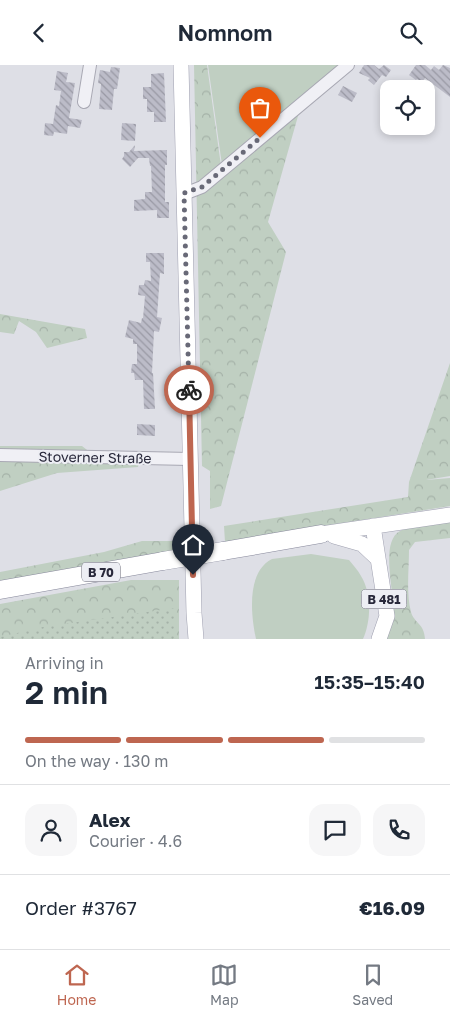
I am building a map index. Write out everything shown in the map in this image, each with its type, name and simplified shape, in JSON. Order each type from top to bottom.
[{"type":"highway","name":"B 70","points":[[0,590],[321,534]]},
{"type":"main road","points":[[181,65],[196,639]]},
{"type":"main road","name":"B 70","points":[[321,534],[450,515]]},
{"type":"main road","name":"B 481","points":[[372,526],[387,616],[379,639]]},
{"type":"main road","name":"B 70","points":[[321,534],[342,537],[362,544],[378,559]]},
{"type":"street","points":[[84,103],[90,65]]},
{"type":"street","points":[[184,193],[202,187],[348,65]]},
{"type":"street","name":"Stoverner Straße","points":[[0,455],[190,459]]},
{"type":"green space","points":[[194,65],[207,65],[222,173],[300,109],[268,222],[286,252],[221,506],[210,509],[210,471],[202,466]]},
{"type":"green space","points":[[208,65],[340,65],[222,165]]},
{"type":"green space","points":[[0,314],[85,329],[87,338],[47,348],[36,332],[19,321],[14,334],[0,332]]},
{"type":"green space","points":[[450,363],[450,476],[426,480],[450,478],[450,506],[225,542],[224,526],[408,497],[409,482]]},
{"type":"green space","points":[[0,446],[82,446],[105,464],[139,462],[138,467],[57,473],[0,491]]},
{"type":"green space","points":[[450,520],[450,538],[415,542],[409,550],[409,605],[412,616],[423,630],[425,639],[386,639],[393,613],[389,555],[394,537],[400,531],[412,526]]},
{"type":"green space","points":[[142,541],[175,541],[175,552],[0,586],[0,572],[104,552]]},
{"type":"green space","points":[[311,554],[349,560],[360,574],[365,583],[369,599],[368,624],[363,639],[256,639],[252,595],[258,574],[264,565],[272,559]]},
{"type":"green space","points":[[131,580],[179,580],[179,639],[0,639],[0,604]]},
{"type":"green space","points":[[175,608],[175,639],[0,639],[0,637],[43,627]]},
{"type":"building","points":[[364,65],[374,65],[379,69],[384,65],[391,70],[386,77],[382,75],[374,85],[368,80],[370,78],[359,73]]},
{"type":"building","points":[[416,65],[425,65],[431,70],[434,66],[439,70],[443,65],[450,68],[450,97],[435,86],[435,80],[425,78],[424,80],[416,80],[409,75]]},
{"type":"building","points":[[111,67],[120,68],[117,89],[114,89],[112,110],[99,109],[101,84],[98,83],[100,70],[110,72]]},
{"type":"building","points":[[57,71],[68,73],[66,82],[75,83],[69,118],[82,120],[80,128],[68,126],[67,134],[54,132],[53,136],[44,135],[45,123],[53,124],[56,105],[59,106],[61,91],[54,90]]},
{"type":"building","points":[[164,73],[166,122],[154,122],[154,112],[147,112],[147,99],[143,99],[143,87],[151,87],[151,74]]},
{"type":"building","points":[[343,86],[357,93],[352,102],[338,95]]},
{"type":"building","points":[[122,123],[136,124],[135,141],[121,140]]},
{"type":"building","points":[[135,145],[134,151],[167,150],[165,202],[169,202],[169,218],[157,218],[157,210],[134,211],[134,200],[145,199],[145,192],[152,192],[149,158],[138,158],[130,167],[122,159],[124,152],[129,152]]},
{"type":"building","points":[[146,253],[164,253],[164,274],[160,273],[157,317],[162,318],[159,332],[154,331],[152,373],[155,409],[144,409],[143,380],[135,380],[134,373],[131,373],[132,364],[137,364],[137,344],[133,344],[133,339],[125,337],[129,320],[141,323],[143,318],[145,296],[138,295],[139,285],[144,285],[145,280],[151,281],[150,262],[146,262]]},
{"type":"building","points":[[137,424],[155,425],[155,436],[137,435]]},
{"type":"way so far","points":[[189,390],[184,193],[202,187],[260,138]]},
{"type":"route","points":[[189,390],[193,575]]}]
